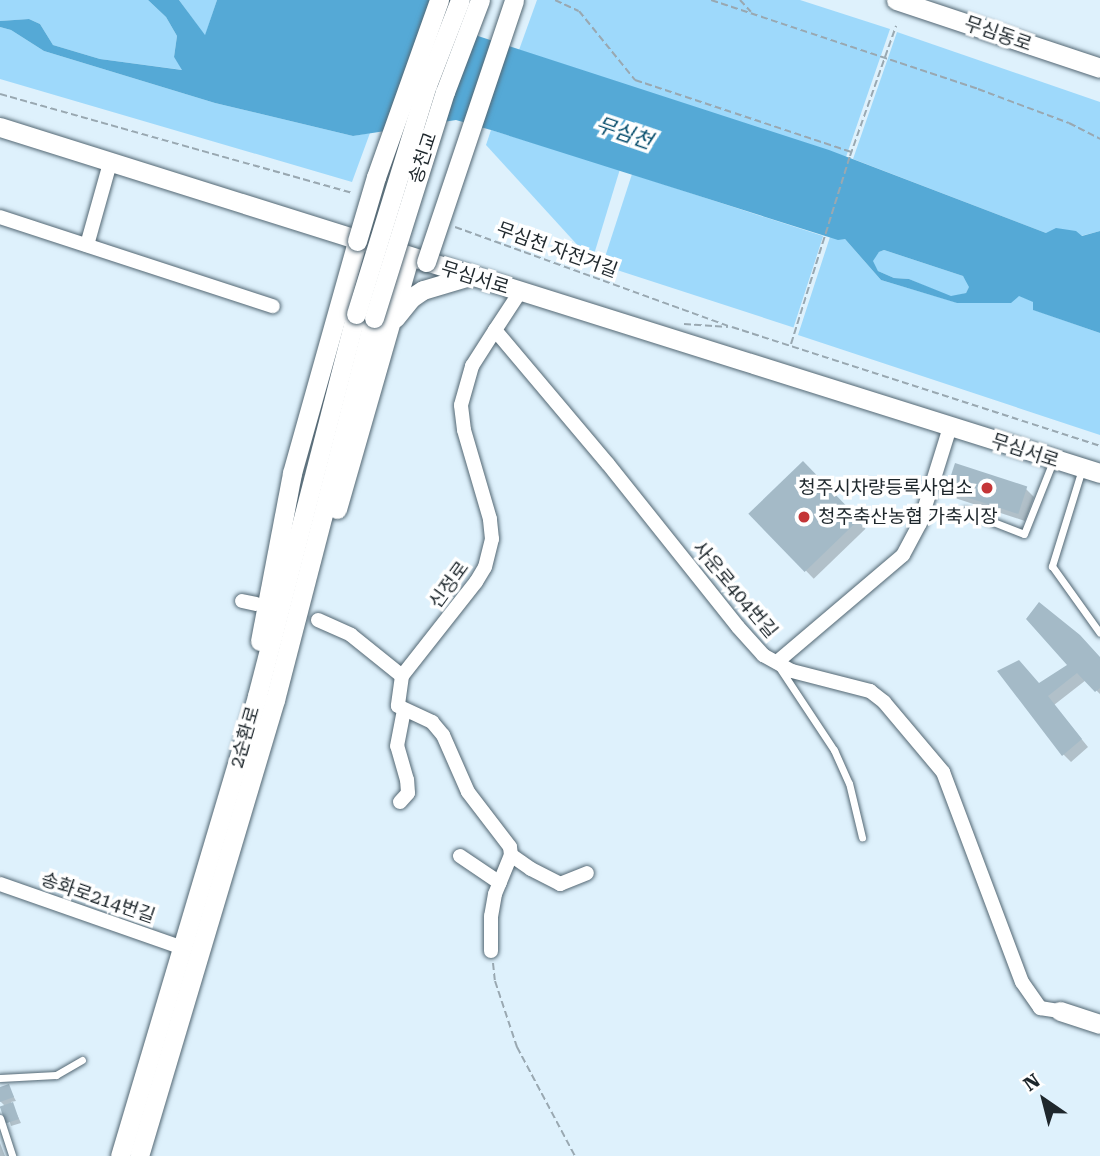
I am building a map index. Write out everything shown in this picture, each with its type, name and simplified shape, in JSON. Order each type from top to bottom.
[{"type":"street","points":[[365,316],[357,241],[376,177],[439,0]]},
{"type":"street","name":"송천교","points":[[365,316],[427,85],[460,0]]},
{"type":"street","name":"송천교","points":[[365,316],[480,0]]},
{"type":"street","points":[[365,316],[395,306],[418,260],[514,0]]},
{"type":"street","name":"무심동로","points":[[896,0],[1100,68]]},
{"type":"street","name":"무심서로","points":[[0,127],[1091,470]]},
{"type":"street","points":[[87,245],[110,163]]},
{"type":"street","points":[[0,217],[272,306]]},
{"type":"street","points":[[365,316],[399,310],[423,290],[470,276]]},
{"type":"street","points":[[365,316],[357,287],[369,285],[386,291],[395,306]]},
{"type":"street","points":[[495,330],[520,292]]},
{"type":"street","name":"2순환로","points":[[120,1156],[257,696],[365,316]]},
{"type":"street","name":"2순환로","points":[[139,1156],[264,736],[365,316]]},
{"type":"street","name":"사운로404번길","points":[[495,330],[763,654],[814,679],[870,691],[930,755],[950,788],[1022,982],[1040,1008],[1060,1011]]},
{"type":"street","name":"신정로","points":[[401,676],[476,582],[490,554],[490,519],[464,430],[461,405],[472,366],[495,330]]},
{"type":"street","points":[[777,662],[903,555],[920,523],[950,427]]},
{"type":"street","points":[[318,620],[351,635],[401,676],[398,706],[432,722],[443,736],[468,792],[505,838],[511,855],[561,884],[587,873]]},
{"type":"street","points":[[400,802],[408,793],[397,746],[404,710]]},
{"type":"street","points":[[491,951],[491,916],[511,855]]},
{"type":"street","points":[[460,856],[500,883]]},
{"type":"street","name":"송화로214번길","points":[[0,884],[183,948]]},
{"type":"street","points":[[1060,1011],[1100,1024]]},
{"type":"lane","points":[[965,511],[1024,534],[1054,460]]},
{"type":"lane","points":[[1091,470],[1052,566],[1100,633]]},
{"type":"lane","points":[[777,662],[782,675],[834,750],[849,783],[862,838]]},
{"type":"lane","points":[[0,1078],[56,1075],[82,1060]]},
{"type":"lane","points":[[0,1118],[12,1156]]},
{"type":"path","points":[[555,0],[579,11],[635,80],[851,152]]},
{"type":"path","points":[[711,0],[885,57],[1069,123],[1100,138]]},
{"type":"path","points":[[740,0],[752,13]]},
{"type":"path","points":[[791,345],[851,152],[896,26]]},
{"type":"path","points":[[0,94],[354,193]]},
{"type":"path","name":"무심천 자전거길","points":[[444,223],[791,345],[1100,446]]},
{"type":"path","points":[[491,951],[495,981],[517,1046],[575,1156]]},
{"type":"shaded area","points":[[0,0],[148,0],[166,17],[177,36],[174,57],[183,70],[100,59],[53,45],[40,24],[29,19],[0,21]]},
{"type":"shaded area","points":[[179,0],[217,0],[205,36]]},
{"type":"shaded area","points":[[537,0],[800,0],[890,29],[846,157],[519,50]]},
{"type":"shaded area","points":[[0,27],[11,30],[44,51],[215,103],[353,136],[370,133],[352,182],[0,79]]},
{"type":"shaded area","points":[[897,32],[1100,102],[1100,231],[1081,236],[1046,233],[853,159]]},
{"type":"shaded area","points":[[491,130],[620,169],[592,261],[486,145]]},
{"type":"shaded area","points":[[632,174],[823,236],[793,327],[602,265]]},
{"type":"shaded area","points":[[830,237],[845,239],[881,280],[958,303],[1018,295],[1034,302],[1034,310],[1100,333],[1100,435],[798,335]]},
{"type":"shaded area","points":[[884,250],[963,276],[970,286],[966,293],[951,297],[909,279],[894,278],[878,271],[872,261]]},
{"type":"water","name":"무심천","points":[[148,0],[179,0],[205,35],[217,0],[453,0],[478,36],[829,150],[1046,233],[1056,228],[1076,231],[1082,236],[1100,231],[1100,333],[1033,310],[1033,302],[1019,296],[1011,303],[957,303],[881,280],[845,239],[838,240],[456,120],[353,136],[215,103],[44,51],[11,30],[0,27],[0,21],[29,19],[40,24],[53,45],[100,59],[182,70],[174,57],[177,36],[166,17]],"holes":[[[884,250],[963,276],[969,287],[966,293],[951,296],[909,279],[894,278],[878,271],[873,261],[879,252]]]},
{"type":"building","points":[[803,461],[859,519],[805,572],[748,514]]},
{"type":"building","points":[[955,463],[1027,486],[1018,514],[946,491]]},
{"type":"building","points":[[1039,602],[1080,635],[1100,657],[1100,688],[1095,692],[1077,673],[1048,696],[1082,739],[1062,756],[997,671],[1019,660],[1039,683],[1067,665],[1026,619]]},
{"type":"building","points":[[9,1084],[14,1097],[0,1102],[0,1087]]},
{"type":"building","points":[[13,1102],[19,1119],[6,1124],[0,1106]]},
{"type":"place","name":"청주시차량등록사업소","points":[[987,488]]},
{"type":"place","name":"청주축산농협 가축시장","points":[[804,517]]}]
